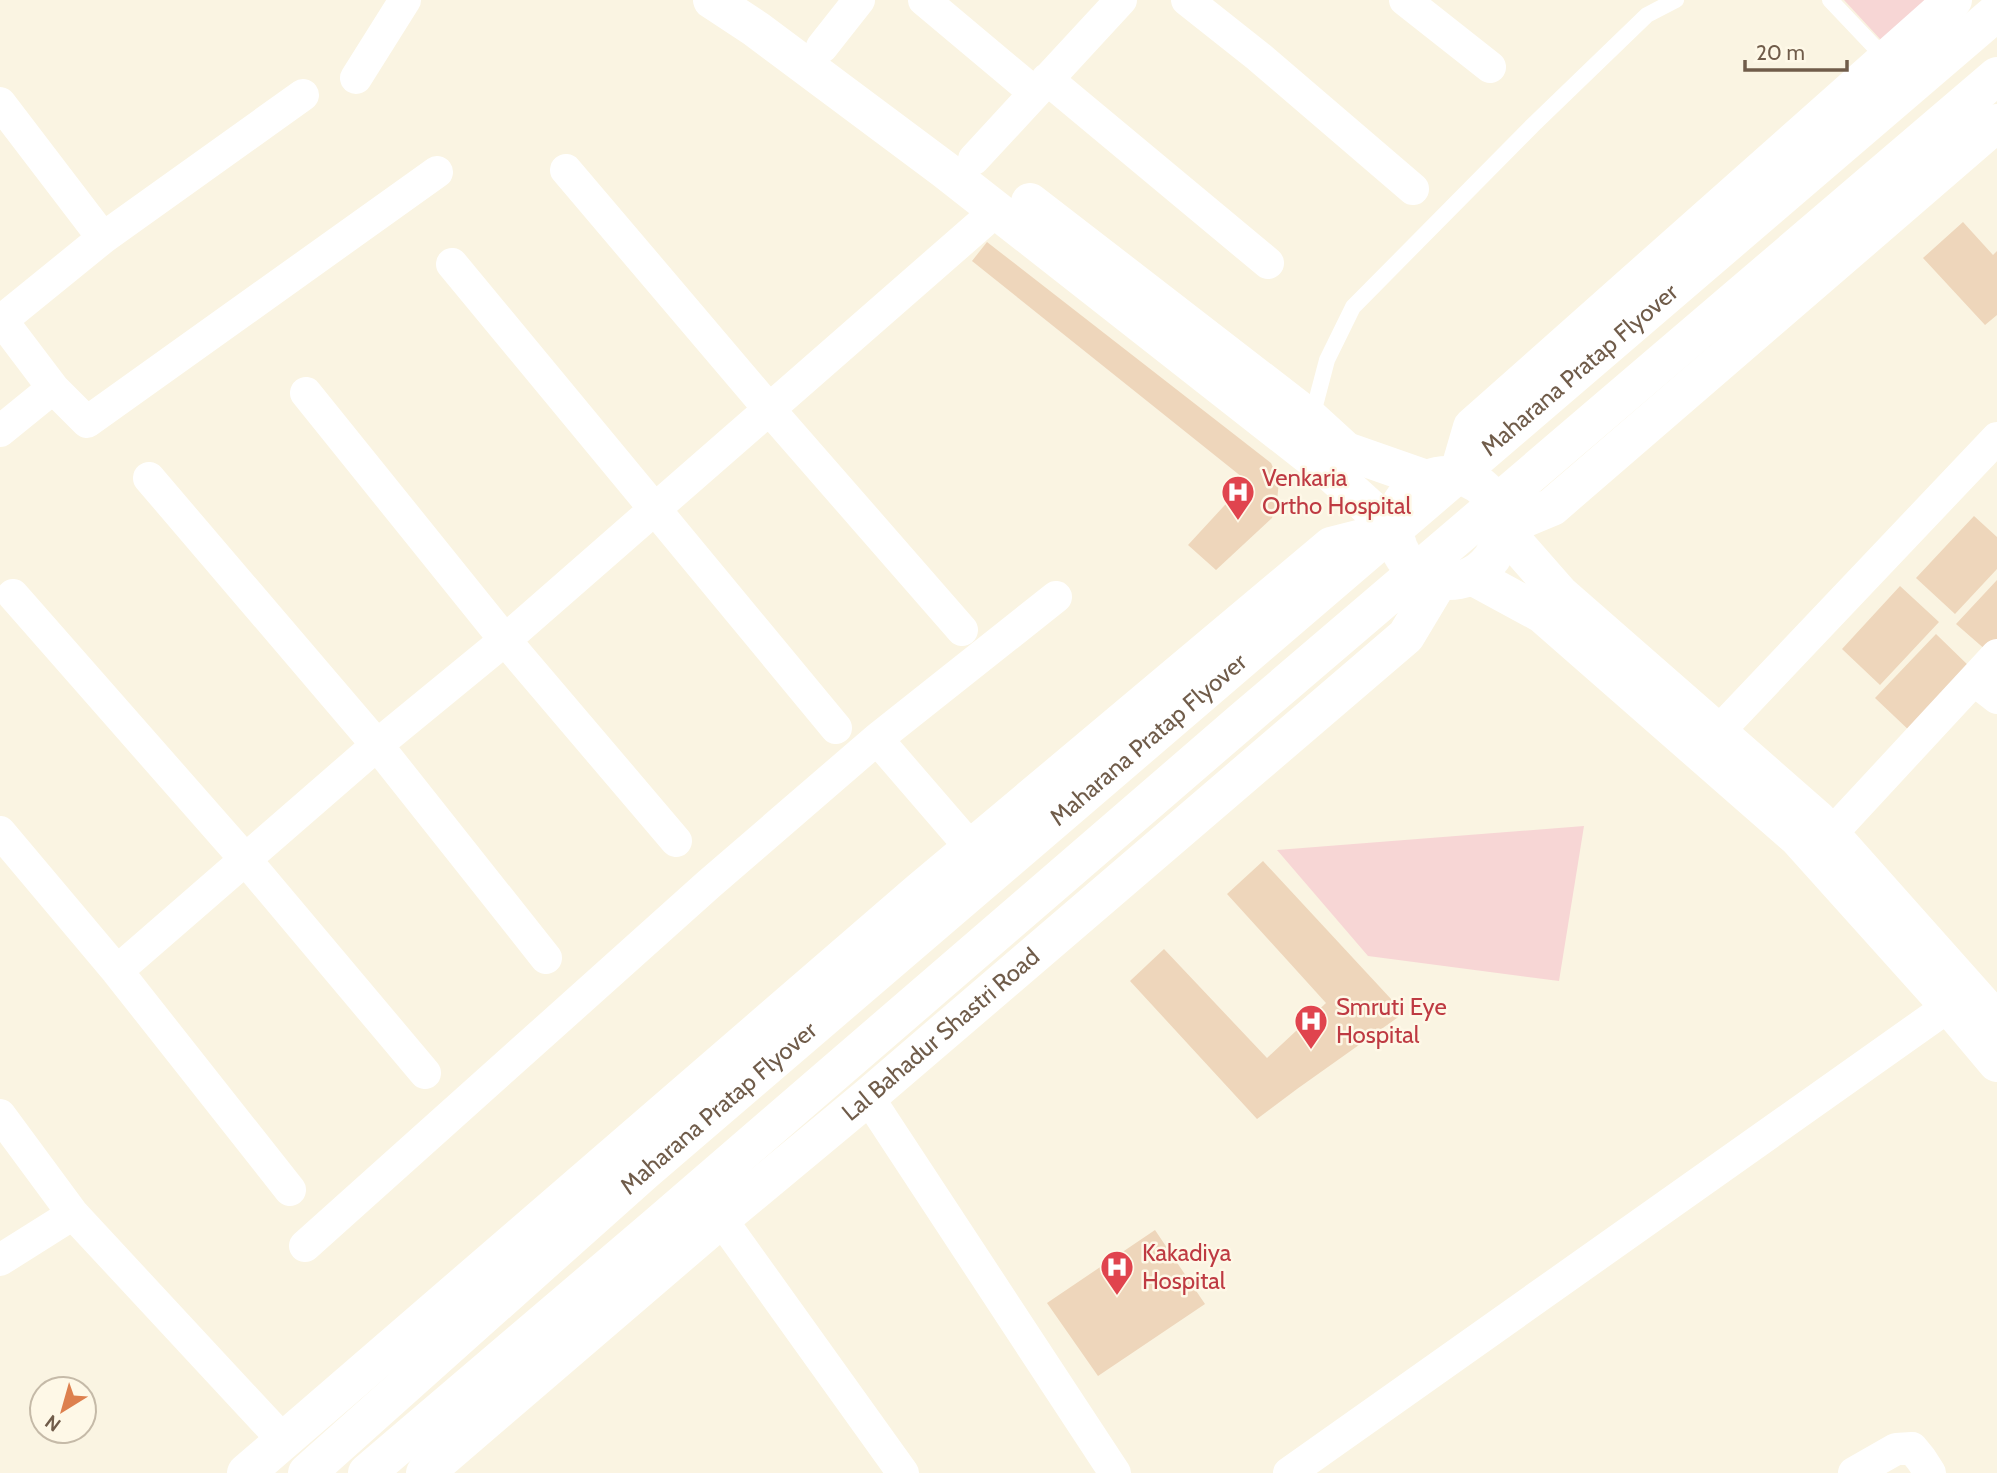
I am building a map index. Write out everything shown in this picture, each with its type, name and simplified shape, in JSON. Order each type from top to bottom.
[{"type":"main road","points":[[712,0],[768,38],[997,210],[1330,472],[1394,530]]},
{"type":"main road","points":[[759,0],[974,159],[1311,419],[1346,451],[1442,477],[1475,482],[1489,494],[1499,510],[1502,528],[1500,543],[1485,568],[1455,578]]},
{"type":"main road","points":[[1953,0],[1472,427],[1442,477],[1413,487],[1402,500],[1396,514],[1394,530],[1404,558],[1413,569],[1425,576],[1455,578],[1542,614],[1798,838],[1997,1063]]},
{"type":"main road","name":"Maharana Pratap Flyover","points":[[307,1473],[645,1171],[1997,12]]},
{"type":"main road","name":"Maharana Pratap Flyover","points":[[367,1473],[1997,76]]},
{"type":"main road","points":[[1502,528],[1552,507],[1997,123]]},
{"type":"main road","points":[[1502,528],[1560,594],[1817,819],[1997,1021]]},
{"type":"main road","points":[[246,1473],[920,891],[1331,545],[1394,530]]},
{"type":"main road","name":"Lal Bahadur Shastri Road","points":[[425,1473],[1406,636],[1455,578]]},
{"type":"street","points":[[356,78],[405,0]]},
{"type":"street","points":[[822,47],[859,0]]},
{"type":"street","points":[[924,0],[1041,86],[1268,263]]},
{"type":"street","points":[[1187,0],[1259,57],[1413,189]]},
{"type":"street","points":[[1405,0],[1490,67]]},
{"type":"street","points":[[974,159],[1041,86],[1104,5]]},
{"type":"street","points":[[303,95],[103,238],[1,319],[53,388],[87,422],[437,172]]},
{"type":"street","points":[[0,103],[103,238]]},
{"type":"street","points":[[565,170],[962,630]]},
{"type":"street","points":[[117,971],[377,746],[505,640],[997,210]]},
{"type":"street","points":[[452,264],[836,728]]},
{"type":"street","points":[[0,431],[53,388]]},
{"type":"street","points":[[306,393],[505,640],[676,841]]},
{"type":"street","points":[[1718,732],[1997,438]]},
{"type":"street","points":[[149,478],[377,746],[546,958]]},
{"type":"street","points":[[13,595],[245,859],[425,1073]]},
{"type":"street","points":[[305,1245],[709,884],[877,739],[1056,597]]},
{"type":"street","points":[[1831,834],[1985,689],[1997,656]]},
{"type":"street","points":[[877,739],[972,849]]},
{"type":"street","points":[[0,832],[117,971],[290,1190]]},
{"type":"street","points":[[1289,1473],[1949,1006]]},
{"type":"street","points":[[868,1097],[1115,1473]]},
{"type":"street","points":[[0,1115],[73,1214],[283,1440]]},
{"type":"street","points":[[0,1260],[73,1214]]},
{"type":"street","points":[[721,1219],[903,1473]]},
{"type":"street","points":[[1854,1473],[1896,1449],[1912,1448],[1930,1473]]},
{"type":"lane","points":[[1311,419],[1327,360],[1353,307],[1532,125],[1647,15],[1676,0]]},
{"type":"lane","points":[[1830,0],[1887,60]]},
{"type":"shaded area","points":[[1844,0],[1926,0],[1881,40]]},
{"type":"shaded area","points":[[1584,826],[1559,981],[1368,956],[1277,850]]},
{"type":"building","points":[[1963,222],[1993,255],[1997,251],[1997,315],[1985,325],[1923,258]]},
{"type":"building","points":[[987,242],[1271,463],[1279,481],[1272,518],[1216,570],[1188,545],[1247,481],[972,261]]},
{"type":"building","points":[[1974,516],[1997,537],[1997,569],[1955,614],[1916,578]]},
{"type":"building","points":[[1997,580],[1997,640],[1987,651],[1956,624]]},
{"type":"building","points":[[1900,586],[1939,622],[1880,685],[1842,649]]},
{"type":"building","points":[[1936,634],[1972,669],[1913,734],[1875,698]]},
{"type":"building","points":[[1263,861],[1404,1013],[1257,1119],[1130,981],[1164,949],[1267,1058],[1326,1003],[1227,894]]},
{"type":"building","points":[[1155,1230],[1205,1304],[1098,1376],[1047,1303]]},
{"type":"place","name":"Venkaria Ortho Hospital","points":[[1238,522]]},
{"type":"place","name":"Smruti Eye Hospital","points":[[1311,1051]]},
{"type":"place","name":"Kakadiya Hospital","points":[[1117,1297]]}]
